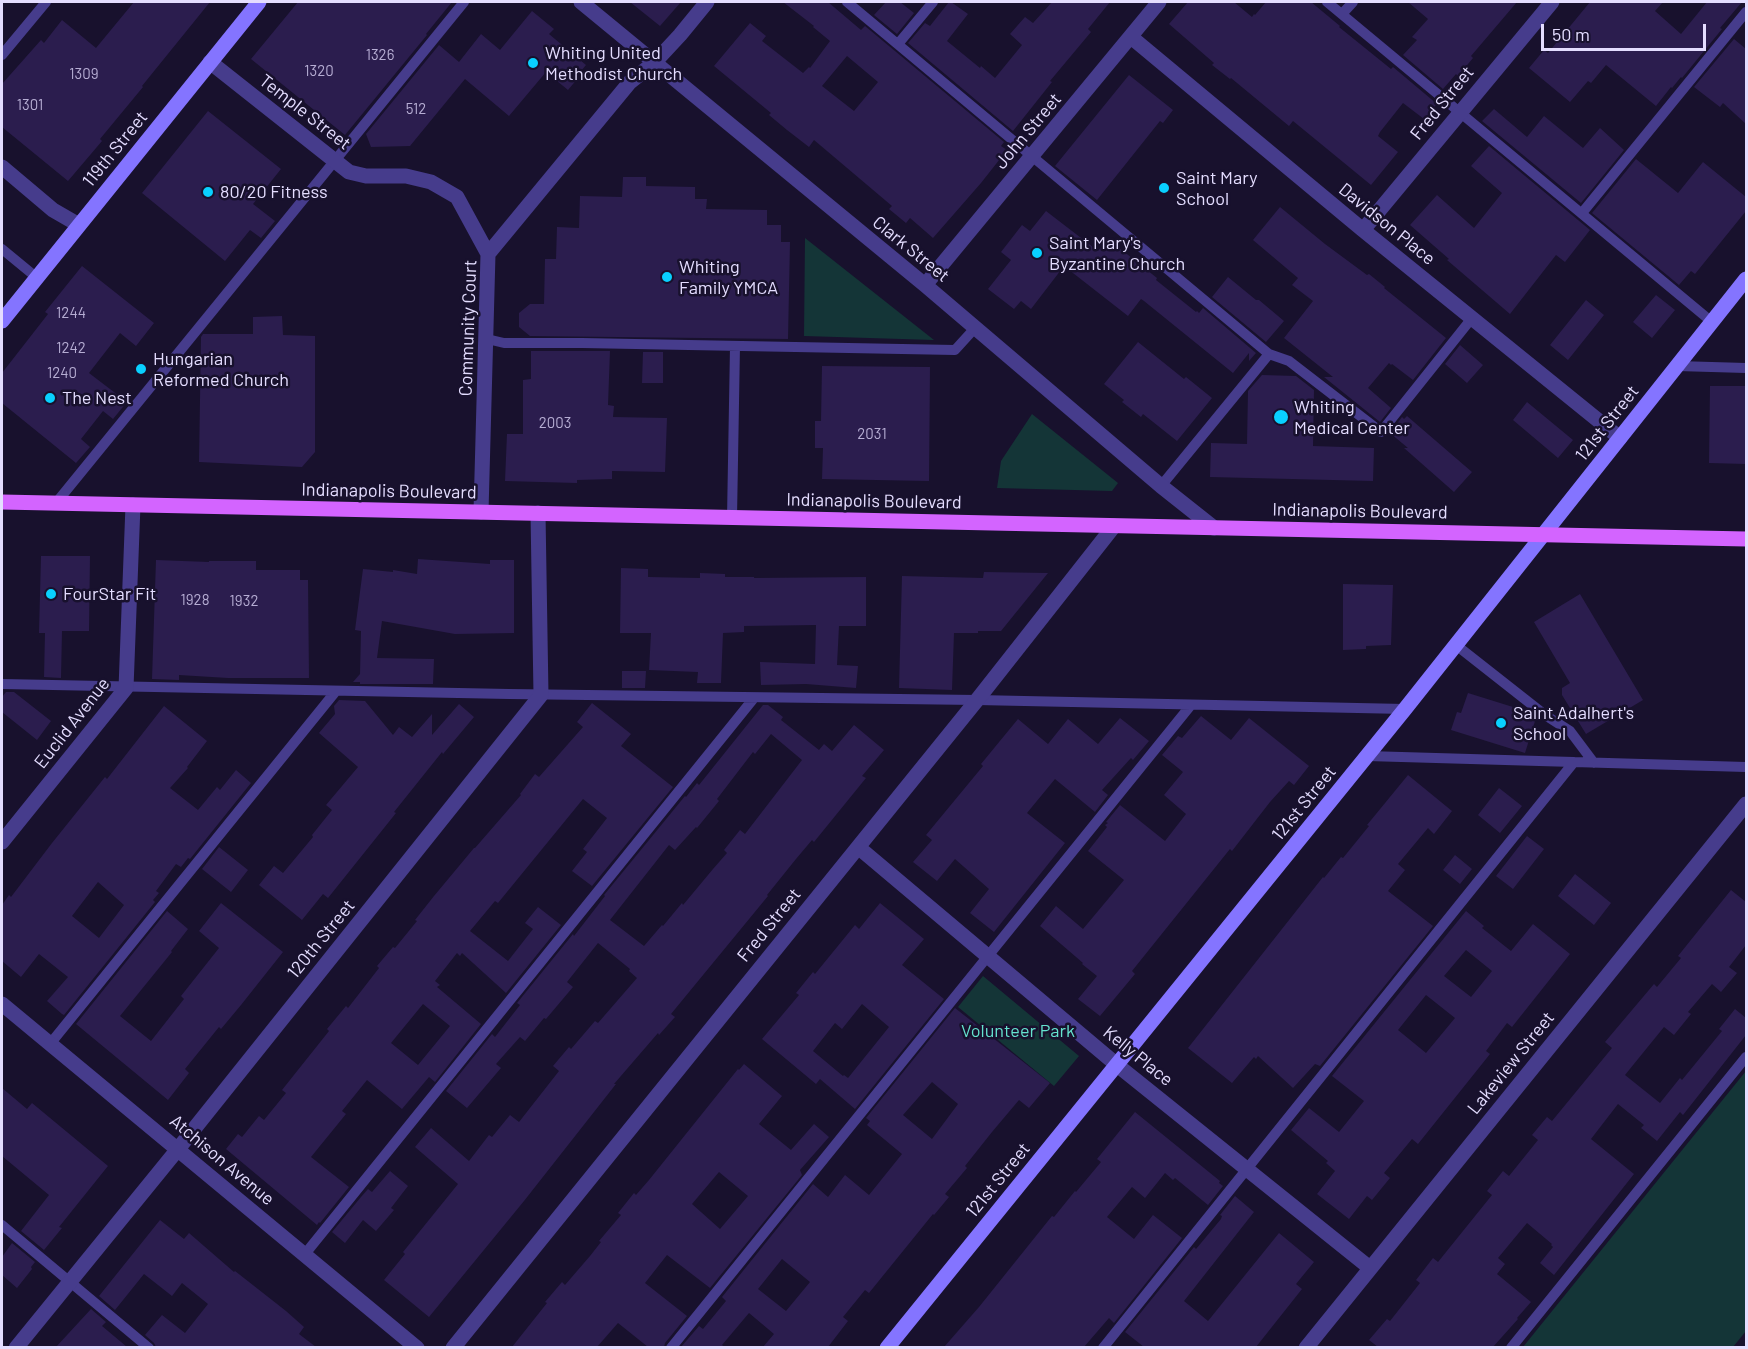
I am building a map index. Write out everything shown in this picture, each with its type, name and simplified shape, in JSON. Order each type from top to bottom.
[{"type":"main road","name":"Indianapolis Boulevard","points":[[2,502],[1746,539]]},
{"type":"street","name":"119th Street","points":[[2,321],[259,2]]},
{"type":"street","name":"Clark Street","points":[[580,2],[925,285],[1161,486],[1214,528]]},
{"type":"street","name":"Community Court","points":[[481,512],[488,254],[630,82],[654,63],[707,2]]},
{"type":"street","name":"John Street","points":[[925,285],[1159,2]]},
{"type":"street","name":"Fred Street","points":[[1363,230],[1552,2]]},
{"type":"street","name":"Davidson Place","points":[[1131,37],[1363,230],[1620,438]]},
{"type":"street","name":"Temple Street","points":[[210,62],[349,172],[366,176],[405,176],[431,182],[457,197],[488,254]]},
{"type":"street","points":[[2,167],[53,210],[79,225]]},
{"type":"street","name":"121st Street","points":[[887,1347],[1405,709],[1746,279]]},
{"type":"street","name":"Euclid Avenue","points":[[2,842],[126,687],[133,505]]},
{"type":"street","points":[[538,513],[541,695]]},
{"type":"street","name":"Fred Street","points":[[453,1347],[858,847],[1114,526]]},
{"type":"street","name":"120th Street","points":[[16,1347],[178,1149],[541,695]]},
{"type":"street","name":"Lakeview Street","points":[[1306,1347],[1746,804]]},
{"type":"street","name":"Kelly Place","points":[[858,847],[1117,1065],[1370,1268]]},
{"type":"street","name":"Atchison Avenue","points":[[2,1004],[417,1347]]},
{"type":"lane","points":[[2,55],[46,2]]},
{"type":"lane","points":[[56,503],[464,2]]},
{"type":"lane","points":[[847,2],[1269,354],[1289,361],[1381,432],[1472,318]]},
{"type":"lane","points":[[898,44],[933,2]]},
{"type":"lane","points":[[1327,2],[1712,322]]},
{"type":"lane","points":[[1342,14],[1353,2]]},
{"type":"lane","points":[[1582,213],[1746,12]]},
{"type":"lane","points":[[2,249],[36,277]]},
{"type":"lane","points":[[487,339],[508,344],[582,343],[955,350],[975,327]]},
{"type":"lane","points":[[732,518],[735,346]]},
{"type":"lane","points":[[1161,486],[1269,354]]},
{"type":"lane","points":[[1677,366],[1746,368]]},
{"type":"lane","points":[[1456,645],[1545,716],[1570,731],[1594,762]]},
{"type":"lane","points":[[2,684],[541,695],[977,699],[1405,709]]},
{"type":"lane","points":[[50,1044],[336,691]]},
{"type":"lane","points":[[305,1254],[754,698]]},
{"type":"lane","points":[[671,1347],[1191,705]]},
{"type":"lane","points":[[1367,756],[1746,767]]},
{"type":"lane","points":[[1103,1347],[1574,762]]},
{"type":"lane","points":[[1511,1347],[1746,1057]]},
{"type":"lane","points":[[2,1225],[149,1347]]},
{"type":"green space","points":[[805,238],[934,340],[804,336]]},
{"type":"green space","points":[[1032,414],[1118,483],[1112,491],[997,488],[1001,461]]},
{"type":"green space","name":"Volunteer Park","points":[[983,976],[1079,1056],[1054,1086],[958,1007]]},
{"type":"green space","points":[[1746,1071],[1746,1331],[1733,1347],[1523,1347]]},
{"type":"building","points":[[134,2],[210,2],[68,181],[2,127],[2,84],[41,40],[44,43],[62,20],[96,48]]},
{"type":"building","points":[[298,2],[452,2],[345,135],[251,59]]},
{"type":"building","points":[[630,2],[681,2],[660,26]]},
{"type":"building","points":[[783,2],[828,2],[861,30],[865,26],[1004,142],[1001,146],[1007,150],[933,238],[910,218],[906,223],[889,209],[892,206],[814,140],[809,147],[787,130],[769,115],[771,113],[714,66],[750,23],[766,36],[762,41],[803,73],[810,68],[830,41]],"holes":[[[847,56],[878,82],[854,111],[822,86]]]},
{"type":"building","points":[[886,2],[900,2],[914,13],[897,34],[874,15]]},
{"type":"building","points":[[949,2],[968,14],[947,41],[995,78],[1022,45],[1010,34],[1025,17],[1033,23],[1052,2],[1110,2],[1088,29],[1091,32],[1050,81],[1052,82],[1013,131],[908,43],[925,23],[930,26]]},
{"type":"building","points":[[1188,2],[1234,2],[1252,17],[1266,2],[1311,2],[1339,27],[1391,69],[1393,67],[1437,104],[1424,119],[1403,103],[1378,136],[1398,152],[1371,185],[1293,121],[1289,126],[1212,65],[1214,63],[1169,24]]},
{"type":"building","points":[[1408,2],[1517,2],[1471,56],[1473,58],[1458,76],[1456,74],[1443,89],[1403,55],[1417,40],[1412,37],[1428,19]]},
{"type":"building","points":[[1590,2],[1663,2],[1655,11],[1681,34],[1707,2],[1742,2],[1682,78],[1671,87],[1656,106],[1606,65],[1591,83],[1588,81],[1570,102],[1529,68],[1544,50],[1548,53]]},
{"type":"building","points":[[532,11],[554,29],[549,34],[586,65],[568,90],[546,72],[509,116],[465,79],[410,146],[371,147],[366,134],[439,45],[459,62],[481,34],[500,50]]},
{"type":"building","points":[[1734,39],[1746,49],[1746,124],[1723,103],[1720,107],[1694,87]]},
{"type":"building","points":[[1129,75],[1173,110],[1163,123],[1160,121],[1097,200],[1055,166]]},
{"type":"building","points":[[1494,109],[1527,137],[1544,116],[1583,148],[1600,128],[1624,150],[1581,203],[1482,121]]},
{"type":"building","points":[[208,111],[281,169],[253,204],[275,221],[261,238],[250,230],[225,261],[142,193]]},
{"type":"building","points":[[1489,146],[1590,230],[1565,262],[1556,255],[1510,314],[1410,225],[1437,195],[1474,228],[1502,193],[1471,166]]},
{"type":"building","points":[[1636,159],[1678,193],[1703,162],[1746,197],[1746,211],[1695,274],[1691,271],[1679,285],[1592,213]]},
{"type":"building","name":"Whiting Family YMCA","points":[[623,177],[646,177],[646,186],[695,187],[695,199],[707,199],[706,209],[767,210],[767,225],[781,225],[781,242],[790,242],[788,339],[530,336],[519,327],[519,313],[530,304],[544,304],[545,259],[556,259],[557,227],[579,228],[580,196],[622,197]]},
{"type":"building","points":[[1280,207],[1325,244],[1367,275],[1369,274],[1446,338],[1413,380],[1389,363],[1368,388],[1391,408],[1380,422],[1324,377],[1333,377],[1284,338],[1313,301],[1292,285],[1298,278],[1253,240]]},
{"type":"building","points":[[1046,211],[1098,251],[1108,239],[1196,312],[1199,313],[1203,308],[1256,353],[1249,361],[1249,353],[1233,373],[1141,299],[1128,316],[1064,266],[1031,309],[1021,301],[1014,309],[988,289],[1011,260],[1001,252],[1022,225],[1030,231]]},
{"type":"building","points":[[82,266],[154,323],[136,346],[120,333],[89,373],[127,402],[113,419],[103,411],[81,439],[90,447],[76,463],[2,403],[2,373],[48,314],[45,312]]},
{"type":"building","points":[[1228,277],[1284,321],[1266,342],[1212,297]]},
{"type":"building","points":[[1656,295],[1675,310],[1652,338],[1633,322]]},
{"type":"building","points":[[1586,300],[1604,315],[1568,360],[1550,345]]},
{"type":"building","points":[[282,316],[283,335],[315,336],[315,452],[302,467],[199,462],[201,337],[203,334],[253,334],[253,317]]},
{"type":"building","points":[[1138,342],[1212,398],[1177,441],[1143,414],[1141,417],[1104,384]]},
{"type":"building","points":[[1460,345],[1483,365],[1467,383],[1445,364]]},
{"type":"building","points":[[531,351],[610,351],[608,405],[614,406],[613,417],[667,418],[665,472],[612,471],[612,479],[577,480],[577,483],[505,481],[507,434],[523,434],[523,380],[531,379]]},
{"type":"building","points":[[643,352],[663,352],[663,383],[642,383]]},
{"type":"building","points":[[822,366],[930,367],[929,481],[822,479],[823,448],[815,448],[815,421],[821,421]]},
{"type":"building","name":"Whiting Medical Center","points":[[1262,375],[1296,376],[1314,390],[1313,446],[1374,448],[1373,481],[1210,477],[1211,443],[1247,444],[1248,391]]},
{"type":"building","points":[[1710,386],[1746,386],[1746,464],[1709,463]]},
{"type":"building","points":[[1527,402],[1573,440],[1558,458],[1513,420]]},
{"type":"building","points":[[1407,416],[1472,472],[1454,492],[1390,433],[1402,417],[1404,419]]},
{"type":"building","points":[[41,556],[90,556],[89,631],[62,631],[61,678],[44,677],[45,633],[39,633]]},
{"type":"building","points":[[418,559],[490,564],[490,560],[514,560],[514,633],[455,634],[382,621],[377,658],[434,659],[433,684],[360,684],[360,682],[353,682],[360,674],[361,631],[355,630],[363,569],[417,574]]},
{"type":"building","points":[[156,560],[256,561],[256,570],[300,570],[300,580],[308,580],[309,678],[228,678],[179,675],[179,680],[152,679]]},
{"type":"building","points":[[621,568],[648,569],[648,577],[700,578],[700,573],[754,578],[866,577],[866,626],[839,626],[837,665],[858,666],[856,688],[806,684],[761,685],[760,662],[815,664],[816,625],[744,626],[744,632],[723,633],[721,683],[697,683],[698,672],[649,670],[651,633],[620,633]]},
{"type":"building","points":[[984,572],[1048,573],[1001,631],[954,633],[952,690],[899,688],[902,576],[983,578]]},
{"type":"building","points":[[1343,584],[1393,585],[1391,645],[1343,650]]},
{"type":"building","points":[[1580,594],[1643,700],[1586,734],[1562,695],[1562,688],[1570,683],[1534,622]]},
{"type":"building","points":[[622,671],[646,671],[645,688],[622,688]]},
{"type":"building","points":[[6,692],[14,692],[51,721],[37,740],[2,712],[2,697]]},
{"type":"building","points":[[1468,693],[1529,712],[1536,718],[1525,753],[1451,730],[1457,712],[1461,713]]},
{"type":"building","points":[[339,700],[365,701],[393,735],[399,727],[412,737],[432,714],[432,735],[459,704],[474,717],[443,754],[442,752],[328,898],[323,894],[302,920],[259,885],[274,866],[283,873],[332,810],[326,805],[358,767],[319,733],[335,714],[334,706]]},
{"type":"building","points":[[592,703],[631,734],[621,746],[673,787],[592,886],[572,871],[587,852],[583,849],[607,818],[583,799],[498,903],[495,901],[470,931],[508,961],[533,929],[525,923],[538,907],[561,925],[506,993],[462,953],[460,956],[457,953],[435,981],[440,985],[437,987],[481,1024],[435,1082],[429,1077],[402,1109],[367,1080],[342,1111],[346,1114],[311,1157],[349,1187],[317,1225],[226,1149],[238,1134],[242,1137],[259,1116],[264,1120],[286,1093],[282,1090],[329,1031],[327,1029],[346,1006],[348,1008],[379,968],[377,966],[393,947],[395,948],[434,896],[521,795],[535,774],[539,777],[583,727],[577,722]],"holes":[[[423,1004],[450,1026],[418,1065],[391,1043]]]},
{"type":"building","points":[[763,705],[768,705],[783,717],[781,720],[819,750],[824,744],[832,751],[854,725],[884,750],[862,776],[866,778],[814,842],[812,840],[796,859],[671,1014],[675,1017],[614,1084],[616,1084],[524,1201],[429,1317],[384,1280],[405,1254],[403,1252],[458,1184],[415,1147],[431,1128],[469,1161],[489,1135],[492,1137],[510,1115],[519,1122],[559,1071],[553,1066],[595,1021],[598,1023],[637,978],[629,971],[630,969],[598,943],[567,982],[573,987],[525,1041],[520,1037],[496,1064],[501,1068],[467,1108],[446,1091],[492,1034],[495,1037],[520,1005],[517,1003],[573,934],[574,936],[604,895],[685,796],[697,783],[699,785]],"holes":[[[771,734],[802,760],[745,834],[740,830],[724,850],[727,853],[644,946],[610,920],[669,845],[675,850],[697,828],[753,752],[755,754]]]},
{"type":"building","points":[[164,706],[207,741],[170,788],[198,810],[217,787],[220,790],[236,770],[251,783],[190,859],[188,858],[181,867],[176,864],[156,891],[159,893],[153,900],[155,902],[64,1015],[47,1001],[68,977],[39,954],[21,977],[2,961],[2,905],[9,895],[11,897],[105,777],[107,779]],"holes":[[[98,882],[124,905],[99,938],[72,916]]]},
{"type":"building","points":[[1201,716],[1231,740],[1249,718],[1309,766],[1294,785],[1289,781],[1232,851],[1230,849],[1132,971],[1135,974],[1100,1016],[1078,999],[1097,976],[1040,926],[1056,906],[1083,929],[1124,880],[1088,851],[1107,827],[1106,822],[1120,805],[1165,841],[1186,814],[1164,795],[1183,772],[1162,755],[1178,736],[1182,738]]},
{"type":"building","points":[[1120,718],[1149,741],[1102,790],[1108,795],[1095,812],[1055,779],[1027,813],[1065,843],[994,932],[970,913],[989,889],[955,859],[937,881],[913,862],[932,840],[926,835],[1018,719],[1048,744],[1068,719],[1098,744]]},
{"type":"building","points":[[1408,775],[1452,811],[1434,834],[1428,828],[1398,864],[1405,870],[1388,891],[1433,926],[1320,1066],[1315,1064],[1293,1088],[1258,1056],[1256,1059],[1254,1057],[1232,1083],[1188,1048],[1323,877],[1341,857],[1343,858]]},
{"type":"building","points":[[1499,788],[1522,806],[1500,833],[1478,815]]},
{"type":"building","points":[[1527,836],[1544,849],[1513,889],[1496,876]]},
{"type":"building","points":[[219,847],[248,870],[231,892],[202,869]]},
{"type":"building","points":[[1455,855],[1472,869],[1460,884],[1443,870]]},
{"type":"building","points":[[1575,874],[1611,903],[1594,925],[1558,896]]},
{"type":"building","points":[[1731,890],[1746,902],[1746,945],[1729,967],[1737,973],[1721,992],[1712,984],[1688,1012],[1691,1014],[1674,1035],[1664,1027],[1625,1075],[1660,1103],[1722,1031],[1719,1029],[1735,1009],[1746,1018],[1746,1035],[1683,1115],[1680,1112],[1657,1141],[1641,1128],[1644,1125],[1618,1104],[1591,1139],[1634,1174],[1554,1275],[1540,1263],[1553,1247],[1552,1244],[1527,1223],[1498,1258],[1505,1264],[1497,1274],[1531,1302],[1493,1347],[1378,1347],[1369,1340],[1387,1319],[1390,1321],[1420,1283],[1416,1280],[1433,1258],[1438,1262],[1492,1195],[1487,1191],[1503,1171],[1509,1176],[1538,1140],[1532,1135],[1547,1117],[1552,1121],[1612,1048],[1605,1042],[1654,984],[1657,987],[1681,958],[1678,956]]},
{"type":"building","points":[[221,903],[283,952],[221,1029],[219,1027],[185,1069],[189,1073],[168,1100],[76,1024],[167,911],[188,929],[120,1016],[151,1041],[184,999],[181,996],[219,948],[199,931]]},
{"type":"building","points":[[880,903],[924,939],[902,965],[944,999],[855,1109],[820,1079],[816,1084],[762,1039],[799,995],[796,993],[813,972],[815,974],[855,925],[859,929]],"holes":[[[862,1004],[889,1027],[848,1078],[813,1051],[835,1023],[842,1029]]]},
{"type":"building","points":[[1466,911],[1484,926],[1482,928],[1511,951],[1533,924],[1570,954],[1512,1027],[1507,1023],[1486,1051],[1490,1054],[1418,1144],[1412,1139],[1384,1173],[1390,1178],[1372,1200],[1367,1196],[1349,1219],[1317,1194],[1335,1171],[1326,1163],[1328,1161],[1291,1130],[1309,1108],[1339,1132],[1364,1101],[1332,1076]],"holes":[[[1466,950],[1492,971],[1471,997],[1444,976]],[[1426,995],[1455,1018],[1426,1053],[1398,1030]]]},
{"type":"building","points":[[955,1008],[1050,1083],[1029,1108],[1019,1100],[992,1132],[965,1166],[967,1168],[945,1194],[949,1197],[869,1293],[865,1290],[843,1317],[848,1321],[828,1347],[763,1347],[774,1334],[749,1313],[722,1345],[725,1347],[681,1347],[699,1326],[703,1329],[726,1301],[722,1297],[813,1184],[828,1197],[845,1175],[869,1195],[902,1154],[867,1125],[870,1121],[866,1118]],"holes":[[[932,1082],[958,1104],[932,1139],[903,1115]],[[782,1259],[810,1282],[786,1311],[758,1289]]]},
{"type":"building","points":[[744,1064],[782,1096],[759,1124],[791,1150],[814,1124],[829,1137],[800,1170],[802,1175],[710,1288],[667,1255],[645,1283],[687,1316],[664,1347],[648,1347],[618,1323],[597,1347],[512,1347],[562,1282],[565,1285],[590,1256],[601,1242],[599,1241],[621,1215],[618,1213],[634,1193],[636,1195],[649,1180]],"holes":[[[719,1172],[748,1196],[720,1229],[692,1204]]]},
{"type":"building","points":[[2,1088],[27,1109],[32,1103],[108,1166],[59,1227],[62,1228],[44,1250],[21,1231],[49,1195],[2,1156]]},
{"type":"building","points":[[1135,1112],[1220,1181],[1219,1183],[1223,1186],[1208,1205],[1175,1178],[1173,1180],[1165,1173],[1145,1198],[1132,1187],[1107,1217],[1134,1239],[1153,1215],[1182,1238],[1114,1323],[1109,1318],[1084,1347],[944,1347],[1052,1216],[1054,1217],[1101,1162],[1097,1159]]},
{"type":"building","points":[[390,1171],[408,1186],[391,1208],[394,1210],[376,1231],[363,1220],[345,1243],[332,1232],[368,1189],[372,1192]]},
{"type":"building","points":[[1235,1196],[1254,1212],[1184,1301],[1208,1321],[1279,1233],[1314,1262],[1296,1284],[1302,1289],[1256,1347],[1144,1347],[1125,1332],[1194,1247],[1196,1249],[1221,1219],[1220,1215]]},
{"type":"building","points":[[160,1220],[184,1239],[189,1233],[234,1272],[286,1311],[304,1327],[299,1334],[316,1347],[156,1347],[145,1335],[162,1315],[185,1333],[208,1304],[182,1283],[172,1296],[144,1274],[115,1310],[99,1296]]},
{"type":"building","points":[[12,1243],[35,1262],[17,1288],[2,1275],[2,1257]]},
{"type":"building","points":[[91,1309],[106,1322],[102,1326],[127,1347],[56,1347]]},
{"type":"place","name":"Whiting United Methodist Church","points":[[533,63]]},
{"type":"place","name":"Saint Mary School","points":[[1164,188]]},
{"type":"place","name":"80/20 Fitness","points":[[208,192]]},
{"type":"place","name":"Saint Mary's Byzantine Church","points":[[1037,253]]},
{"type":"place","name":"Whiting Family YMCA","points":[[667,277]]},
{"type":"place","name":"Hungarian Reformed Church","points":[[141,369]]},
{"type":"place","name":"The Nest","points":[[50,398]]},
{"type":"place","name":"Whiting Medical Center","points":[[1281,417]]},
{"type":"place","name":"FourStar Fit","points":[[51,594]]},
{"type":"place","name":"Saint Adalhert's School","points":[[1501,723]]}]
